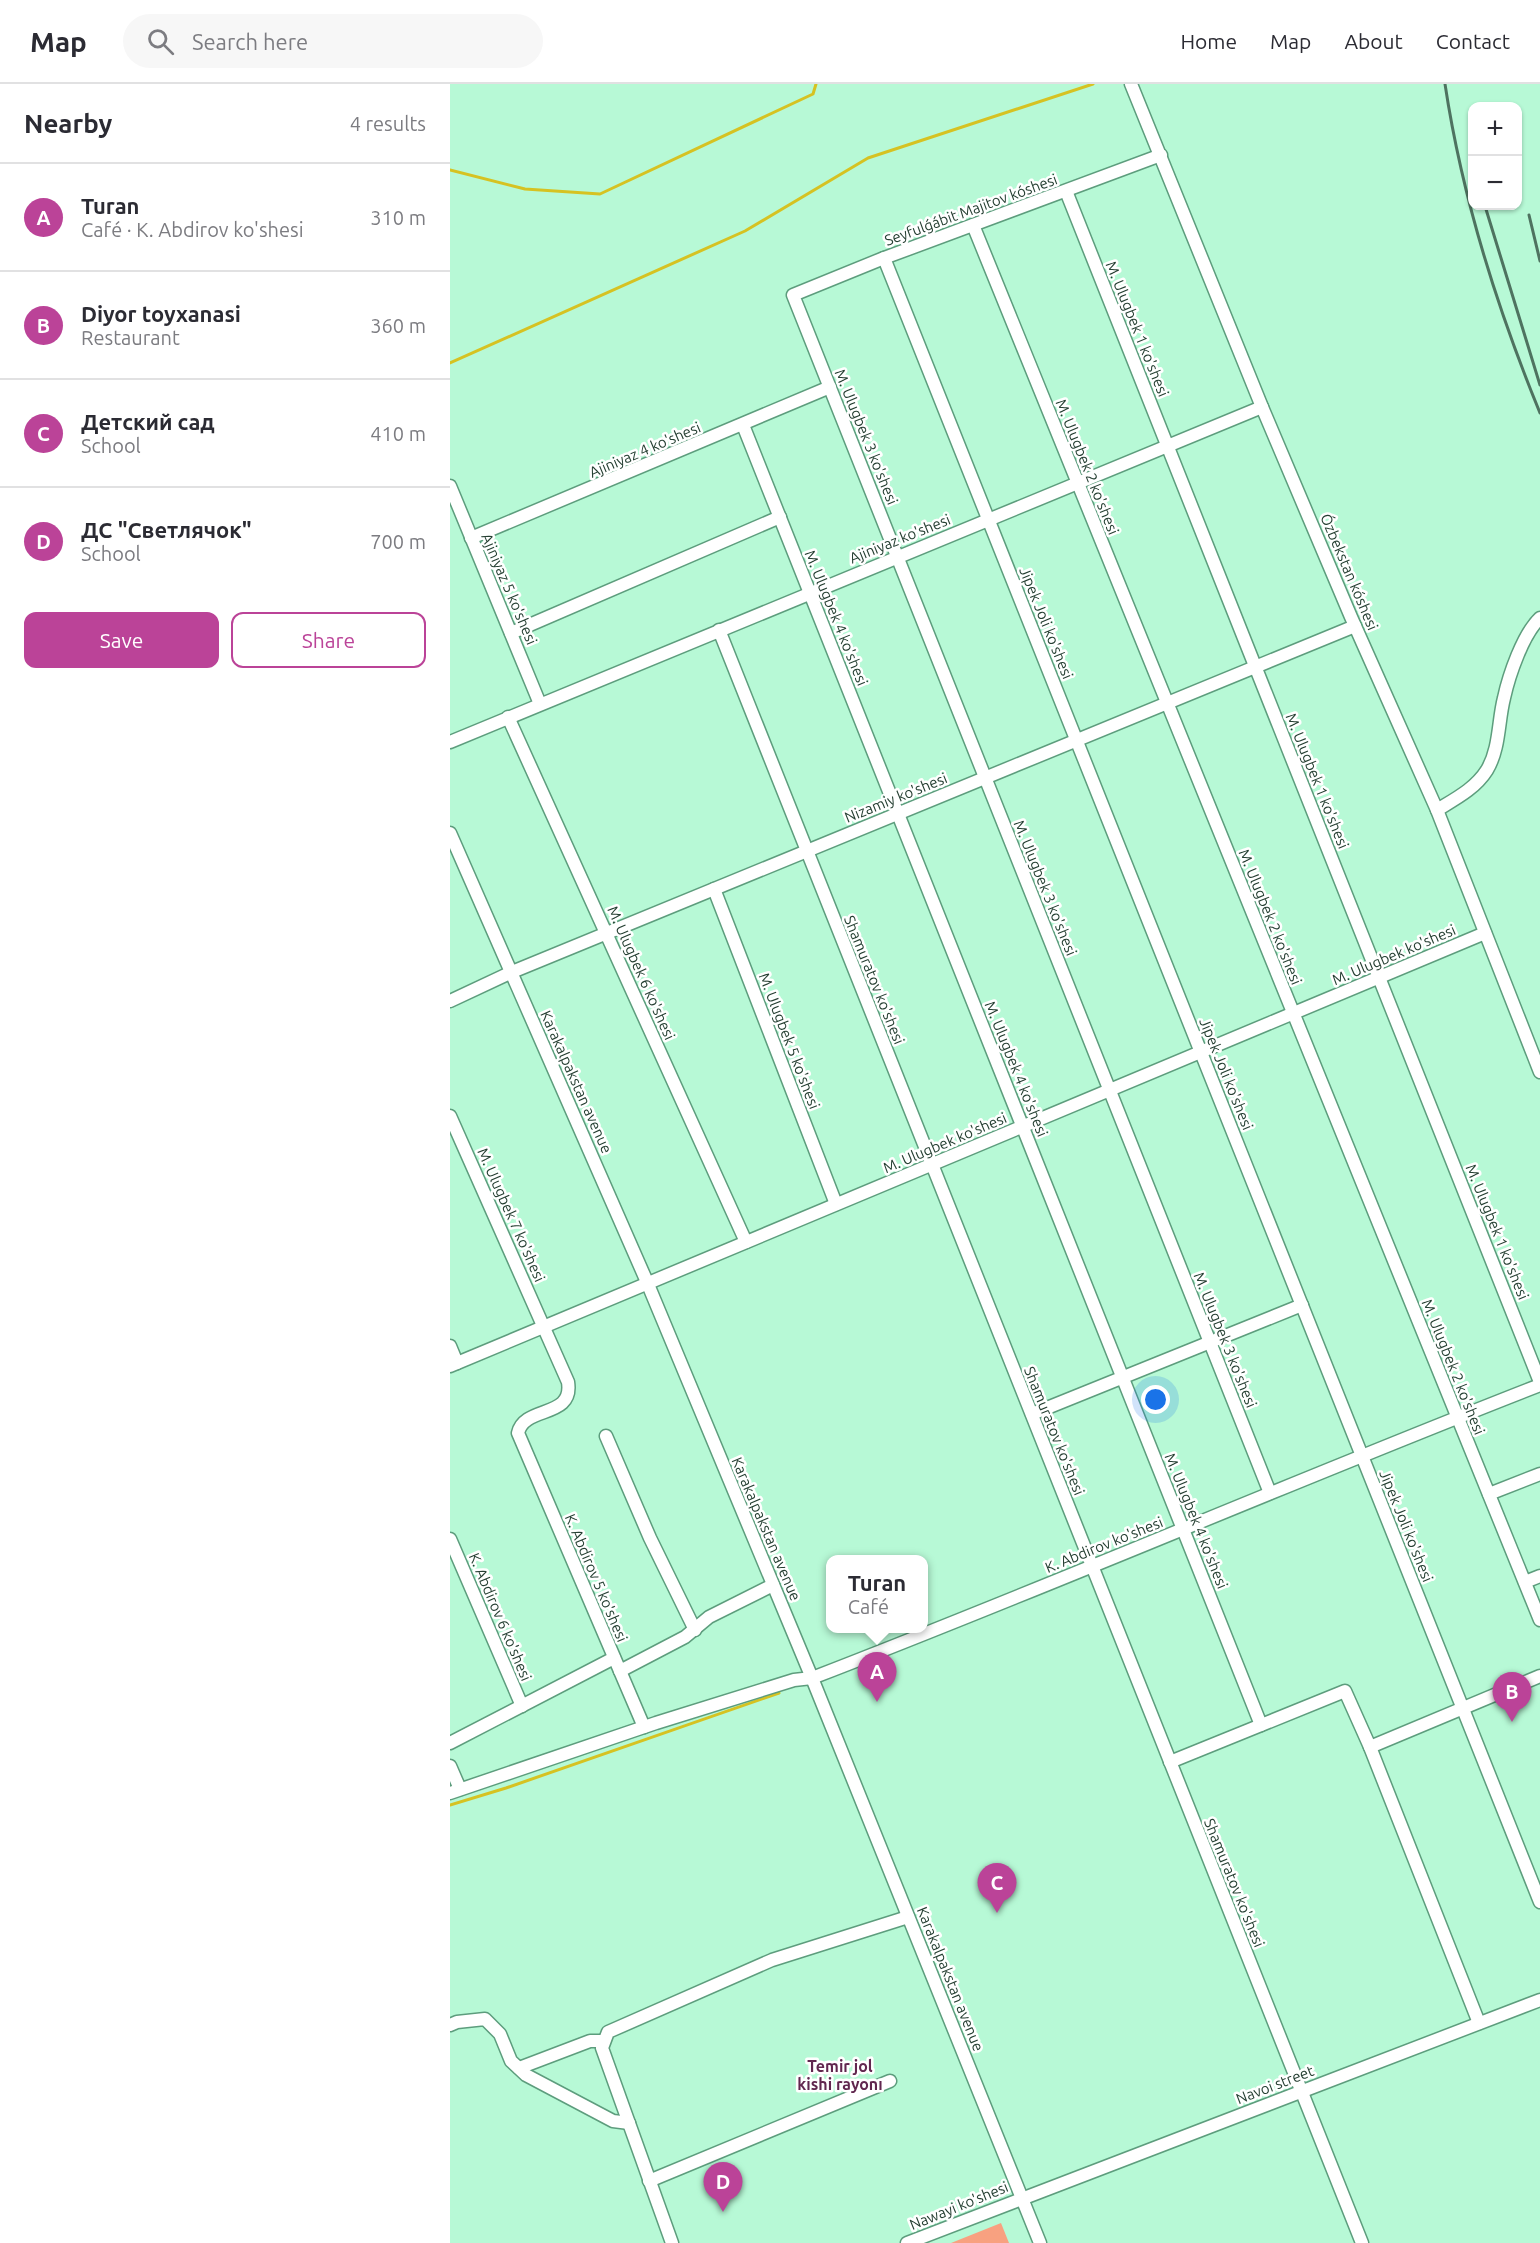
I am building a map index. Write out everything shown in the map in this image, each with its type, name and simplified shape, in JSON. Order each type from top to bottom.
[{"type":"street","name":"Ózbekstan kóshesi","points":[[1131,84],[1262,407],[1355,626],[1437,810],[1540,1072]]},
{"type":"street","name":"Seyfulǵábit Majitov kóshesi","points":[[794,295],[884,258],[1161,155]]},
{"type":"street","name":"M. Ulugbek 1 ko'shesi","points":[[1066,191],[1540,1383]]},
{"type":"street","name":"M. Ulugbek 2 ko'shesi","points":[[973,225],[1540,1620]]},
{"type":"street","name":"Jipek Joli ko'shesi","points":[[884,258],[1540,1902]]},
{"type":"street","name":"M. Ulugbek 3 ko'shesi","points":[[794,295],[1270,1493]]},
{"type":"street","name":"Ajiniyaz 4 ko'shesi","points":[[471,538],[830,387]]},
{"type":"street","name":"Ajiniyaz ko'shesi","points":[[450,742],[1262,407]]},
{"type":"street","name":"M. Ulugbek 4 ko'shesi","points":[[743,425],[1261,1725]]},
{"type":"street","name":"Ajiniyaz 5 ko'shesi","points":[[450,486],[540,704]]},
{"type":"street","points":[[511,633],[780,517]]},
{"type":"street","points":[[1437,810],[1469,790],[1487,769],[1497,742],[1503,698],[1534,623],[1540,618]]},
{"type":"street","name":"Nizamiy ko'shesi","points":[[450,1001],[512,972],[606,933],[1355,626]]},
{"type":"street","name":"Shamuratov ko'shesi","points":[[719,630],[1362,2243]]},
{"type":"street","name":"M. Ulugbek 6 ko'shesi","points":[[508,717],[746,1242]]},
{"type":"street","name":"Karakalpakstan avenue","points":[[450,833],[647,1282],[812,1678],[1040,2243]]},
{"type":"street","name":"M. Ulugbek 5 ko'shesi","points":[[714,889],[836,1204]]},
{"type":"street","name":"M. Ulugbek ko'shesi","points":[[454,1364],[1485,933]]},
{"type":"street","name":"M. Ulugbek 7 ko'shesi","points":[[450,1116],[544,1326],[570,1390],[562,1404],[523,1423],[518,1433],[520,1441]]},
{"type":"street","points":[[1032,1414],[1302,1305]]},
{"type":"street","points":[[450,1346],[454,1364]]},
{"type":"street","name":"K. Abdirov ko'shesi","points":[[928,1632],[1540,1383]]},
{"type":"street","points":[[606,1436],[650,1538],[695,1630]]},
{"type":"street","name":"K. Abdirov 5 ko'shesi","points":[[520,1441],[644,1727]]},
{"type":"street","points":[[1489,1494],[1540,1474]]},
{"type":"street","name":"K. Abdirov 6 ko'shesi","points":[[450,1539],[522,1706]]},
{"type":"street","points":[[1525,1582],[1540,1576]]},
{"type":"street","points":[[620,1671],[695,1630],[709,1617],[773,1585]]},
{"type":"street","name":"K. Abdirov ko'shesi","points":[[455,1791],[644,1727],[794,1680],[812,1678],[926,1633]]},
{"type":"street","points":[[450,1743],[614,1658]]},
{"type":"street","points":[[1370,1747],[1540,1676]]},
{"type":"street","points":[[1170,1761],[1345,1691],[1370,1747],[1479,2023]]},
{"type":"street","points":[[450,1766],[455,1791]]},
{"type":"street","points":[[672,2243],[602,2048],[608,2032],[772,1960],[908,1917]]},
{"type":"street","name":"Navoi street","points":[[1021,2198],[1540,2000]]},
{"type":"street","points":[[450,2025],[485,2019],[500,2034],[511,2061],[526,2075],[613,2121],[629,2123]]},
{"type":"street","points":[[519,2068],[590,2041],[603,2041]]},
{"type":"street","points":[[649,2181],[890,2081]]},
{"type":"street","name":"Nawayi ko'shesi","points":[[907,2243],[1021,2198]]},
{"type":"shaded area","points":[[1001,2223],[1009,2243],[951,2243]]},
{"type":"waterway","points":[[450,170],[525,189],[600,194],[813,94],[816,84]]},
{"type":"waterway","points":[[450,363],[745,231],[868,158],[1093,84]]},
{"type":"waterway","points":[[450,1805],[506,1788],[779,1693]]},
{"type":"railway","points":[[1445,84],[1461,168],[1483,252],[1509,333],[1540,413]]},
{"type":"railway","points":[[1486,210],[1540,385]]},
{"type":"railway","points":[[1529,215],[1540,261]]},
{"type":"place","name":"Turan","points":[[877,1702]]},
{"type":"place","name":"Diyor toyxanasi","points":[[1512,1722]]},
{"type":"place","name":"Детский сад","points":[[997,1913]]},
{"type":"place","name":"ДС \"Светлячок\"","points":[[723,2212]]},
{"type":"district","name":"Temir jol kishi rayonı","points":[[840,2075]]}]
